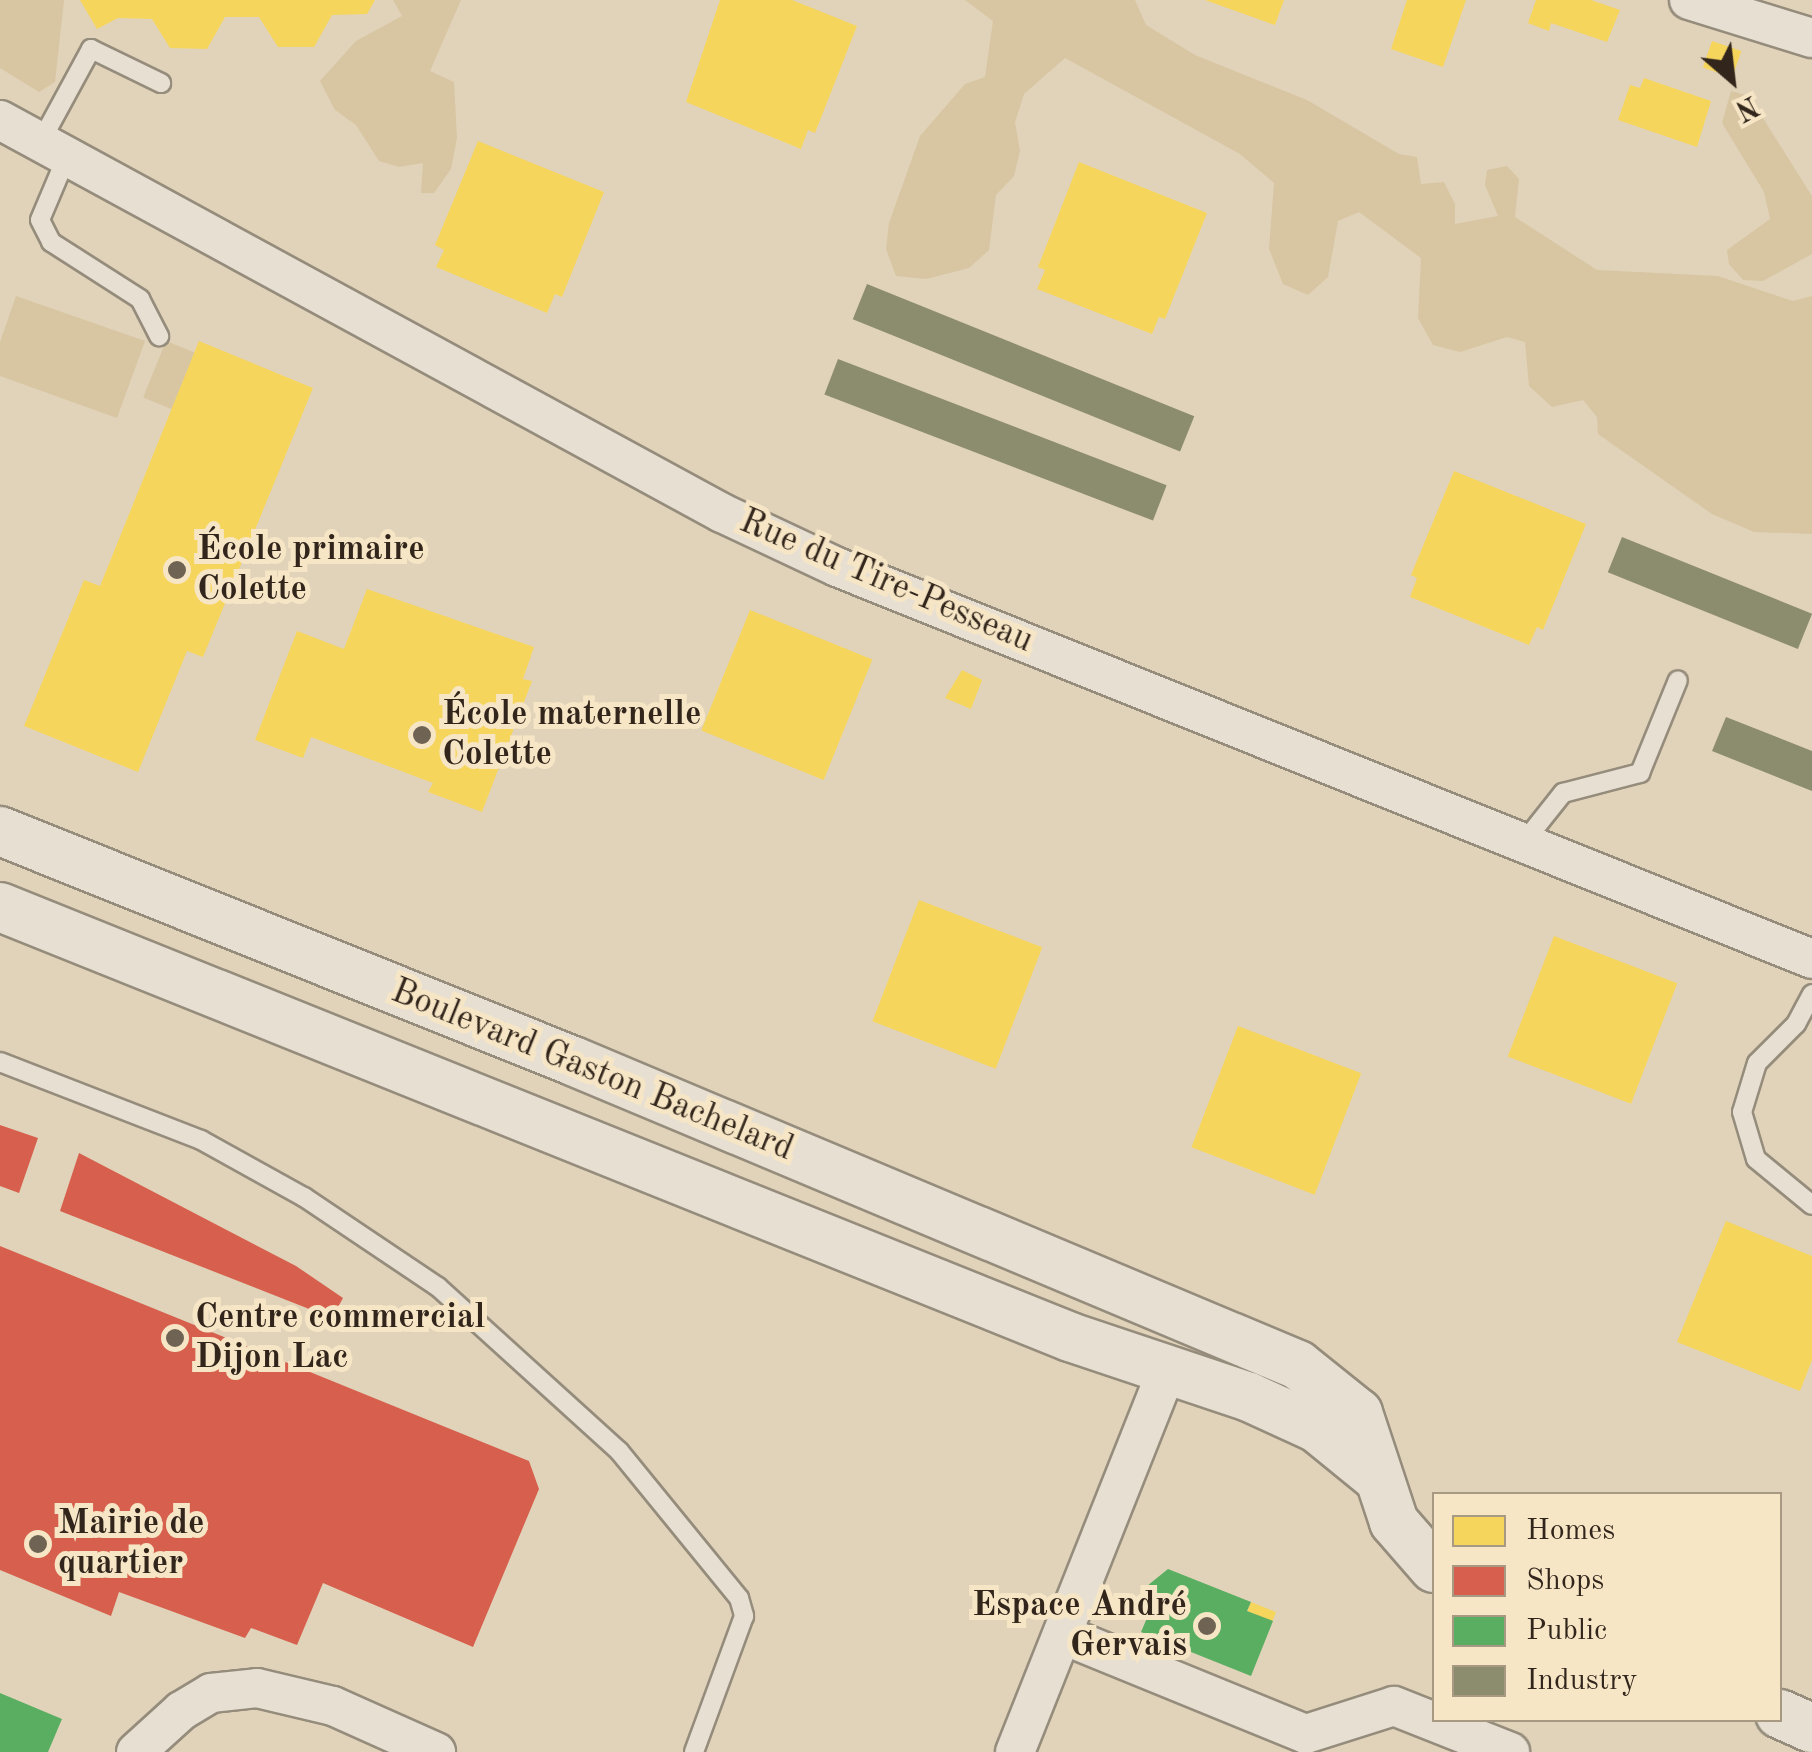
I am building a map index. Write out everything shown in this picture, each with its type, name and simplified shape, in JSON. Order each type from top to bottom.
[{"type":"street","points":[[1689,0],[1812,38]]},
{"type":"street","name":"Rue du Tire-Pesseau","points":[[0,120],[722,513],[820,560],[1812,959]]},
{"type":"street","name":"Boulevard Gaston Bachelard","points":[[0,831],[574,1061],[1298,1365],[1330,1386],[1358,1413],[1394,1522],[1432,1566]]},
{"type":"street","name":"Boulevard Gaston Bachelard","points":[[0,907],[1167,1372],[1317,1428],[1377,1477]]},
{"type":"street","points":[[1015,1752],[1167,1372],[1182,1318]]},
{"type":"street","points":[[1063,1636],[1306,1734],[1394,1706],[1432,1721]]},
{"type":"street","points":[[136,1752],[181,1710],[211,1693],[257,1688],[333,1706],[436,1752]]},
{"type":"street","points":[[1782,1715],[1812,1728]]},
{"type":"street","points":[[1434,1722],[1510,1752]]},
{"type":"lane","points":[[159,336],[140,299],[51,242],[40,220],[54,150],[91,49],[161,83]]},
{"type":"lane","points":[[1524,842],[1563,793],[1640,773],[1678,680]]},
{"type":"lane","points":[[1812,994],[1796,1024],[1757,1063],[1742,1112],[1756,1159],[1812,1205]]},
{"type":"lane","points":[[0,1062],[200,1140],[304,1197],[438,1287],[619,1451],[739,1598],[744,1616],[694,1752]]},
{"type":"shaded area","points":[[0,0],[64,0],[55,82],[39,92],[0,68]]},
{"type":"shaded area","points":[[393,0],[461,0],[430,71],[454,82],[457,138],[451,169],[434,193],[421,193],[423,163],[399,167],[379,161],[356,125],[335,110],[320,81],[356,41],[402,16]]},
{"type":"shaded area","points":[[965,0],[1135,0],[1146,25],[1195,55],[1307,100],[1399,154],[1417,157],[1421,184],[1444,182],[1455,204],[1455,224],[1498,216],[1485,185],[1487,170],[1507,166],[1519,179],[1515,217],[1597,270],[1718,276],[1793,301],[1812,296],[1812,534],[1754,532],[1712,514],[1598,434],[1597,417],[1583,400],[1552,407],[1529,386],[1525,342],[1507,337],[1460,352],[1433,345],[1418,318],[1421,258],[1359,212],[1338,221],[1328,277],[1308,295],[1283,284],[1269,249],[1274,183],[1240,154],[1065,58],[1024,94],[1015,122],[1020,151],[1014,176],[996,195],[989,250],[969,268],[926,279],[896,276],[886,249],[889,223],[920,136],[965,84],[985,77],[993,21]]},
{"type":"shaded area","points":[[1731,91],[1749,96],[1812,196],[1812,254],[1763,281],[1743,280],[1729,264],[1727,250],[1770,219],[1764,192],[1722,123]]},
{"type":"shaded area","points":[[16,296],[145,341],[117,418],[0,376],[0,342]]},
{"type":"shaded area","points":[[166,341],[195,353],[172,409],[143,398]]},
{"type":"building: Homes","points":[[80,0],[375,0],[367,14],[332,15],[314,47],[278,47],[259,17],[225,17],[207,49],[170,48],[152,19],[118,18],[97,29]]},
{"type":"building: Homes","points":[[720,0],[792,0],[857,26],[815,133],[808,130],[801,149],[686,102]]},
{"type":"building: Homes","points":[[1205,0],[1284,0],[1275,25]]},
{"type":"building: Homes","points":[[1407,0],[1466,0],[1443,67],[1391,49]]},
{"type":"building: Homes","points":[[1536,0],[1591,0],[1620,10],[1607,42],[1551,23],[1549,31],[1528,23]]},
{"type":"building: Homes","points":[[1712,41],[1741,51],[1732,78],[1703,67]]},
{"type":"building: Homes","points":[[1644,78],[1711,101],[1697,147],[1618,120],[1630,85],[1640,88]]},
{"type":"building: Homes","points":[[478,141],[604,192],[562,297],[555,294],[547,313],[436,267],[444,250],[435,245]]},
{"type":"building: Homes","points":[[1079,162],[1207,213],[1165,319],[1159,317],[1152,334],[1037,289],[1045,270],[1038,267]]},
{"type":"building: Homes","points":[[199,341],[313,388],[203,657],[187,651],[138,772],[24,726],[84,580],[100,586]]},
{"type":"building: Homes","points":[[1454,471],[1586,524],[1543,630],[1537,627],[1529,645],[1410,597],[1417,578],[1411,575]]},
{"type":"building: Homes","points":[[367,589],[534,647],[523,679],[532,681],[482,812],[428,792],[433,783],[311,737],[303,758],[255,740],[297,631],[344,649]]},
{"type":"building: Homes","points":[[750,610],[872,659],[824,780],[701,731]]},
{"type":"building: Homes","points":[[962,670],[982,680],[971,709],[945,698]]},
{"type":"building: Homes","points":[[919,900],[1042,947],[996,1069],[872,1021]]},
{"type":"building: Homes","points":[[1554,936],[1677,983],[1631,1104],[1508,1056]]},
{"type":"building: Homes","points":[[1238,1026],[1361,1073],[1315,1195],[1191,1147]]},
{"type":"building: Homes","points":[[1726,1221],[1812,1256],[1812,1360],[1800,1391],[1677,1342]]},
{"type":"building: Homes","points":[[1251,1602],[1276,1612],[1272,1621],[1247,1611]]},
{"type":"building: Shops","points":[[0,1125],[38,1138],[19,1193],[0,1186]]},
{"type":"building: Shops","points":[[79,1153],[296,1266],[343,1298],[332,1318],[60,1211]]},
{"type":"building: Shops","points":[[0,1246],[529,1461],[539,1489],[473,1647],[323,1583],[297,1645],[251,1628],[245,1638],[119,1592],[111,1616],[0,1570]]},
{"type":"building: Public","name":"Espace André Gervais","points":[[1168,1569],[1251,1602],[1247,1611],[1273,1621],[1251,1676],[1141,1632],[1156,1597],[1147,1586]]},
{"type":"building: Public","points":[[0,1693],[62,1719],[48,1752],[0,1752]]},
{"type":"building: Industry","points":[[867,284],[1194,416],[1180,451],[853,319]]},
{"type":"building: Industry","points":[[838,359],[1167,485],[1153,521],[824,394]]},
{"type":"building: Industry","points":[[1622,537],[1812,614],[1798,649],[1608,572]]},
{"type":"building: Industry","points":[[1726,717],[1812,751],[1812,791],[1712,751]]},
{"type":"place","name":"École primaire Colette","points":[[177,570]]},
{"type":"place","name":"École maternelle Colette","points":[[422,735]]},
{"type":"place","name":"Centre commercial Dijon Lac","points":[[175,1338]]},
{"type":"place","name":"Mairie de quartier","points":[[38,1544]]},
{"type":"place","name":"Espace André Gervais","points":[[1207,1626]]}]
